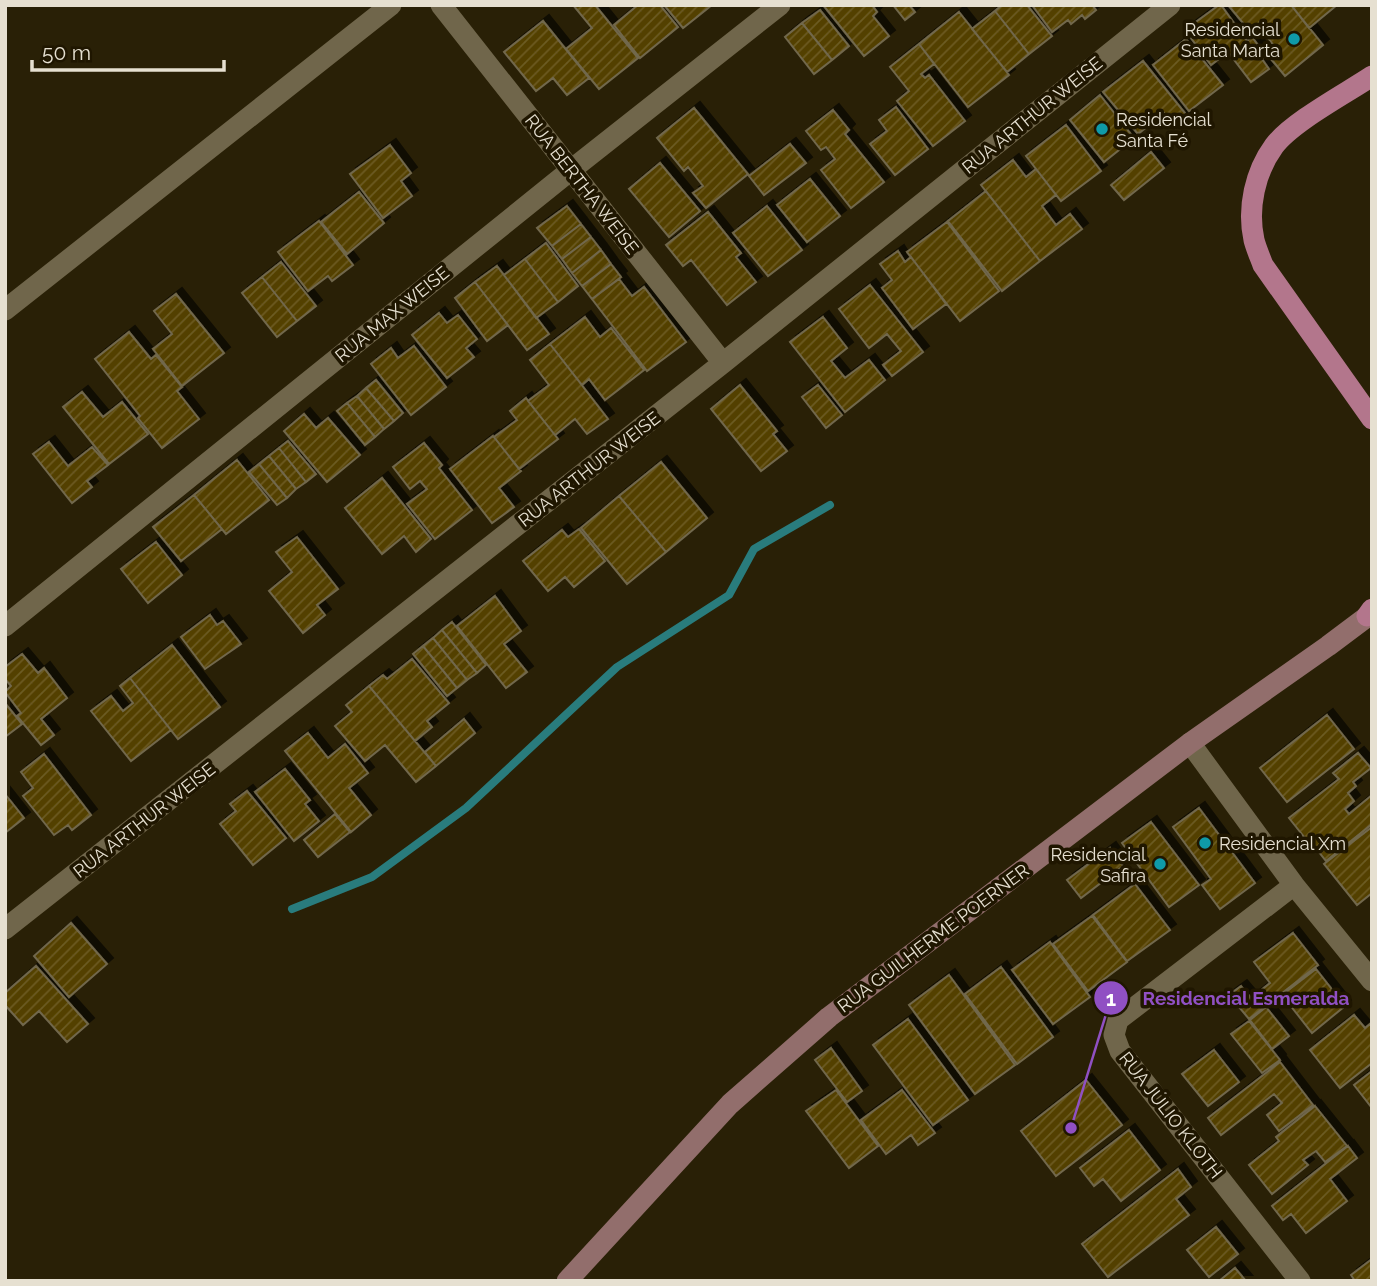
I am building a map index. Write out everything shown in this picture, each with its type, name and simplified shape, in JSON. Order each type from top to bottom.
[{"type":"main road","points":[[1372,76],[1297,124],[1275,145],[1262,167],[1253,193],[1252,214],[1254,240],[1263,265],[1372,419]]},
{"type":"street","points":[[5,310],[391,5]]},
{"type":"street","name":"RUA BERTHA WEISE","points":[[441,5],[723,363]]},
{"type":"street","name":"RUA MAX WEISE","points":[[5,626],[780,5]]},
{"type":"street","name":"RUA ARTHUR WEISE","points":[[5,929],[723,363],[1170,5]]},
{"type":"street","name":"RUA GUILHERME POERNER","points":[[567,1281],[730,1104],[829,1017],[1190,743],[1328,646],[1370,613]]},
{"type":"street","points":[[1190,743],[1294,885],[1372,981]]},
{"type":"street","name":"RUA JÚLIO KLOTH","points":[[1294,885],[1118,1020],[1114,1035],[1120,1051],[1300,1281]]},
{"type":"building","points":[[573,5],[595,5],[638,58],[599,89],[566,49],[592,28]]},
{"type":"building","points":[[638,5],[660,5],[678,27],[640,58],[614,25]]},
{"type":"building","points":[[664,5],[712,5],[683,28]]},
{"type":"building","points":[[823,5],[872,5],[877,12],[873,16],[889,36],[864,56]]},
{"type":"building","points":[[893,5],[909,5],[915,12],[905,20]]},
{"type":"building","points":[[1002,5],[1027,5],[1052,36],[1029,54],[995,11]]},
{"type":"building","points":[[1032,5],[1092,5],[1096,10],[1085,19],[1082,15],[1071,24],[1068,20],[1052,32]]},
{"type":"building","points":[[1219,5],[1247,41],[1252,37],[1266,56],[1262,59],[1269,69],[1251,82],[1228,52],[1211,65],[1185,30]]},
{"type":"building","name":"Residencial Santa Marta","points":[[1228,5],[1291,5],[1323,45],[1285,76],[1267,54],[1275,47],[1260,28],[1252,34]]},
{"type":"building","points":[[1291,5],[1337,5],[1309,28]]},
{"type":"building","points":[[820,10],[849,46],[832,60],[802,23]]},
{"type":"building","points":[[995,11],[1029,54],[1007,72],[972,29]]},
{"type":"building","points":[[959,12],[1009,75],[968,107],[919,44]]},
{"type":"building","points":[[543,21],[589,78],[567,95],[553,78],[536,91],[504,52]]},
{"type":"building","points":[[802,23],[832,60],[814,74],[785,37]]},
{"type":"building","points":[[1186,39],[1223,85],[1189,111],[1153,65]]},
{"type":"building","points":[[919,44],[934,64],[921,74],[925,78],[929,75],[965,121],[933,146],[897,101],[909,91],[890,67]]},
{"type":"building","points":[[1143,61],[1189,118],[1176,128],[1164,113],[1138,134],[1103,92]]},
{"type":"building","name":"Residencial Santa Fé","points":[[1100,95],[1134,138],[1104,162],[1070,120]]},
{"type":"building","points":[[896,107],[928,149],[895,175],[870,144],[887,131],[879,120]]},
{"type":"building","points":[[694,108],[748,174],[706,208],[693,193],[703,186],[688,167],[684,171],[657,138]]},
{"type":"building","points":[[833,110],[849,130],[845,134],[884,182],[851,208],[821,170],[835,159],[826,147],[821,150],[806,131]]},
{"type":"building","points":[[1066,125],[1101,171],[1061,201],[1026,156]]},
{"type":"building","points":[[790,144],[806,163],[764,195],[749,176]]},
{"type":"building","points":[[390,145],[411,173],[401,181],[412,196],[383,218],[350,174]]},
{"type":"building","points":[[1151,152],[1164,168],[1124,200],[1111,185]]},
{"type":"building","points":[[1013,160],[1026,177],[1036,169],[1056,195],[1042,206],[1056,225],[1070,214],[1082,229],[1040,261],[981,185]]},
{"type":"building","points":[[660,163],[700,211],[669,237],[629,189]]},
{"type":"building","points":[[810,179],[840,216],[807,242],[777,205]]},
{"type":"building","points":[[986,191],[1040,261],[1002,291],[948,221]]},
{"type":"building","points":[[359,192],[384,223],[347,254],[321,222]]},
{"type":"building","points":[[567,206],[581,224],[552,246],[537,228]]},
{"type":"building","points":[[767,206],[802,250],[768,276],[733,233]]},
{"type":"building","points":[[708,212],[741,253],[736,257],[756,282],[727,305],[691,260],[683,266],[666,245]]},
{"type":"building","points":[[319,221],[353,265],[332,281],[328,276],[308,291],[278,252]]},
{"type":"building","points":[[947,222],[999,291],[960,321],[907,252]]},
{"type":"building","points":[[581,224],[591,237],[562,259],[552,246]]},
{"type":"building","points":[[591,237],[601,250],[572,273],[562,259]]},
{"type":"building","points":[[546,243],[578,286],[558,302],[525,259]]},
{"type":"building","points":[[601,250],[611,264],[582,286],[572,273]]},
{"type":"building","points":[[898,251],[905,262],[911,257],[946,304],[913,329],[882,288],[892,280],[880,264]]},
{"type":"building","points":[[525,259],[558,302],[536,318],[504,275]]},
{"type":"building","points":[[281,262],[316,306],[297,321],[262,277]]},
{"type":"building","points":[[611,264],[621,277],[592,299],[582,286]]},
{"type":"building","points":[[497,266],[549,334],[527,350],[475,282]]},
{"type":"building","points":[[262,277],[297,321],[277,337],[242,293]]},
{"type":"building","points":[[619,279],[632,296],[644,287],[686,342],[647,371],[592,299]]},
{"type":"building","points":[[475,282],[508,325],[487,341],[455,298]]},
{"type":"building","points":[[870,285],[923,352],[892,376],[883,365],[901,351],[887,334],[869,348],[839,309]]},
{"type":"building","points":[[176,294],[224,353],[182,386],[153,349],[172,334],[154,311]]},
{"type":"building","points":[[439,313],[447,323],[458,315],[477,339],[466,348],[474,357],[447,378],[412,335]]},
{"type":"building","points":[[585,317],[600,337],[611,328],[644,370],[605,400],[589,379],[582,385],[550,344]]},
{"type":"building","points":[[823,317],[847,348],[831,361],[845,378],[869,360],[885,380],[845,412],[790,342]]},
{"type":"building","points":[[129,332],[151,359],[156,355],[182,387],[177,391],[199,419],[162,448],[95,359]]},
{"type":"building","points":[[550,344],[608,419],[587,434],[575,419],[555,435],[528,401],[549,385],[530,360]]},
{"type":"building","points":[[414,346],[446,387],[411,415],[371,364],[391,348],[398,358]]},
{"type":"building","points":[[376,380],[403,413],[394,421],[366,388]]},
{"type":"building","points":[[740,385],[777,431],[773,434],[787,451],[761,471],[711,409]]},
{"type":"building","points":[[818,385],[842,415],[826,428],[802,397]]},
{"type":"building","points":[[366,388],[394,421],[384,429],[357,396]]},
{"type":"building","points":[[82,392],[103,417],[122,402],[148,434],[109,464],[63,407]]},
{"type":"building","points":[[357,396],[384,429],[375,437],[347,403]]},
{"type":"building","points":[[526,398],[558,439],[519,469],[494,437],[517,420],[510,411]]},
{"type":"building","points":[[347,403],[375,437],[365,445],[337,411]]},
{"type":"building","points":[[304,414],[316,428],[328,418],[360,455],[327,482],[284,431]]},
{"type":"building","points":[[493,436],[521,471],[499,488],[514,507],[492,523],[450,469]]},
{"type":"building","points":[[288,441],[316,474],[306,482],[279,448]]},
{"type":"building","points":[[49,442],[68,466],[92,447],[108,465],[87,481],[92,487],[72,503],[33,454]]},
{"type":"building","points":[[424,443],[442,465],[439,468],[472,510],[435,539],[407,504],[427,489],[420,481],[410,489],[393,467]]},
{"type":"building","points":[[279,448],[306,482],[296,489],[269,456]]},
{"type":"building","points":[[269,456],[296,489],[287,498],[259,464]]},
{"type":"building","points":[[237,460],[269,500],[226,534],[194,495]]},
{"type":"building","points":[[661,462],[707,518],[666,552],[619,496]]},
{"type":"building","points":[[259,464],[287,498],[277,505],[249,472]]},
{"type":"building","points":[[382,478],[431,539],[416,552],[404,536],[382,554],[345,508]]},
{"type":"building","points":[[194,495],[222,529],[181,561],[153,527]]},
{"type":"building","points":[[619,496],[666,552],[627,584],[581,528]]},
{"type":"building","points":[[579,529],[605,561],[574,587],[565,577],[548,591],[523,561],[562,530],[568,537]]},
{"type":"building","points":[[297,537],[338,589],[317,605],[325,615],[303,633],[269,591],[292,572],[276,552]]},
{"type":"building","points":[[156,542],[182,575],[148,603],[121,569]]},
{"type":"building","points":[[495,596],[521,631],[504,644],[527,672],[506,688],[457,626]]},
{"type":"building","points":[[210,615],[217,625],[223,621],[241,644],[205,669],[181,637]]},
{"type":"building","points":[[452,622],[486,665],[477,673],[442,630]]},
{"type":"building","points":[[442,630],[477,673],[467,680],[433,638]]},
{"type":"building","points":[[433,638],[467,680],[457,688],[423,646]]},
{"type":"building","points":[[172,645],[220,707],[178,739],[130,678]]},
{"type":"building","points":[[423,646],[457,688],[447,696],[413,654]]},
{"type":"building","points":[[22,654],[38,673],[44,668],[67,698],[41,719],[54,735],[41,745],[17,716],[21,713],[5,692],[11,686],[5,679],[5,667]]},
{"type":"building","points":[[412,659],[449,703],[427,721],[432,727],[415,741],[369,686],[383,675],[387,679]]},
{"type":"building","points":[[130,678],[171,730],[131,761],[91,711],[111,696],[123,711],[133,703],[120,686]]},
{"type":"building","points":[[369,686],[436,766],[416,782],[385,745],[365,761],[335,726],[352,712],[346,705]]},
{"type":"building","points":[[5,703],[22,724],[5,737]]},
{"type":"building","points":[[1327,715],[1354,749],[1287,802],[1260,768]]},
{"type":"building","points":[[464,719],[475,733],[436,766],[425,752]]},
{"type":"building","points":[[308,733],[328,758],[345,744],[368,773],[349,788],[371,815],[351,832],[285,751]]},
{"type":"building","points":[[1358,753],[1371,768],[1353,782],[1356,786],[1348,793],[1354,801],[1345,809],[1349,814],[1372,795],[1372,824],[1326,861],[1289,818],[1339,779],[1333,773]]},
{"type":"building","points":[[44,754],[91,815],[72,830],[68,825],[54,835],[23,796],[33,788],[21,772]]},
{"type":"building","points":[[285,769],[310,800],[305,804],[319,821],[294,841],[255,792]]},
{"type":"building","points":[[247,791],[286,838],[253,865],[220,824],[236,811],[230,804]]},
{"type":"building","points":[[5,794],[24,818],[5,833]]},
{"type":"building","name":"Residencial Xm","points":[[1199,808],[1255,883],[1220,909],[1202,885],[1211,879],[1173,827]]},
{"type":"building","points":[[335,814],[350,832],[318,857],[304,840]]},
{"type":"building","name":"Residencial Safira","points":[[1151,822],[1199,885],[1169,907],[1122,843]]},
{"type":"building","points":[[1372,827],[1372,893],[1357,905],[1324,864]]},
{"type":"building","points":[[1110,848],[1123,866],[1081,898],[1067,880]]},
{"type":"building","points":[[1135,884],[1170,930],[1127,961],[1093,915]]},
{"type":"building","points":[[1092,916],[1127,962],[1088,991],[1053,944]]},
{"type":"building","points":[[71,923],[107,964],[69,997],[34,956]]},
{"type":"building","points":[[1293,933],[1318,965],[1249,1019],[1229,995],[1241,986],[1251,998],[1270,983],[1254,962]]},
{"type":"building","points":[[1050,942],[1090,997],[1053,1024],[1012,970]]},
{"type":"building","points":[[36,966],[88,1024],[67,1042],[39,1011],[23,1025],[5,1005],[5,993]]},
{"type":"building","points":[[1001,967],[1053,1037],[1017,1064],[965,994]]},
{"type":"building","points":[[1316,969],[1345,1006],[1312,1033],[1282,995]]},
{"type":"building","points":[[949,975],[1015,1065],[975,1094],[909,1005]]},
{"type":"building","points":[[1266,1007],[1289,1036],[1272,1049],[1250,1020]]},
{"type":"building","points":[[1354,1015],[1365,1028],[1370,1024],[1372,1027],[1372,1063],[1340,1088],[1310,1050]]},
{"type":"building","points":[[908,1019],[968,1100],[933,1125],[873,1045]]},
{"type":"building","points":[[1249,1021],[1280,1060],[1262,1073],[1231,1034]]},
{"type":"building","points":[[831,1048],[862,1091],[847,1102],[815,1060]]},
{"type":"building","points":[[1214,1050],[1239,1082],[1208,1106],[1182,1074]]},
{"type":"building","points":[[1280,1062],[1313,1105],[1279,1131],[1267,1115],[1282,1103],[1274,1094],[1221,1135],[1208,1118]]},
{"type":"building","points":[[1372,1071],[1372,1108],[1354,1085]]},
{"type":"building","points":[[1086,1080],[1122,1125],[1056,1176],[1021,1131]]},
{"type":"building","points":[[836,1090],[878,1146],[849,1168],[806,1111]]},
{"type":"building","points":[[902,1090],[935,1133],[918,1145],[911,1135],[886,1154],[861,1120]]},
{"type":"building","points":[[1315,1106],[1347,1146],[1325,1162],[1316,1151],[1303,1160],[1308,1165],[1272,1194],[1249,1165],[1279,1141],[1276,1137]]},
{"type":"building","points":[[1129,1130],[1160,1170],[1121,1201],[1103,1179],[1094,1186],[1080,1168]]},
{"type":"building","points":[[1348,1146],[1357,1158],[1330,1179],[1347,1201],[1306,1233],[1291,1214],[1283,1220],[1272,1206]]},
{"type":"building","points":[[1178,1169],[1191,1187],[1176,1199],[1189,1215],[1108,1277],[1082,1244]]},
{"type":"building","points":[[1216,1227],[1238,1254],[1209,1277],[1187,1250]]},
{"type":"building","points":[[1372,1259],[1372,1281],[1355,1281],[1351,1275]]},
{"type":"building","points":[[1235,1268],[1246,1281],[1219,1281]]},
{"type":"waterway","points":[[292,909],[372,877],[466,808],[617,667],[729,595],[754,549],[830,505]]},
{"type":"place","name":"Residencial Santa Marta","points":[[1294,39]]},
{"type":"place","name":"Residencial Santa Fé","points":[[1102,129]]},
{"type":"place","name":"Residencial Xm","points":[[1205,843]]},
{"type":"place","name":"Residencial Safira","points":[[1160,864]]},
{"type":"place","name":"Residencial Esmeralda","points":[[1071,1128]]}]
